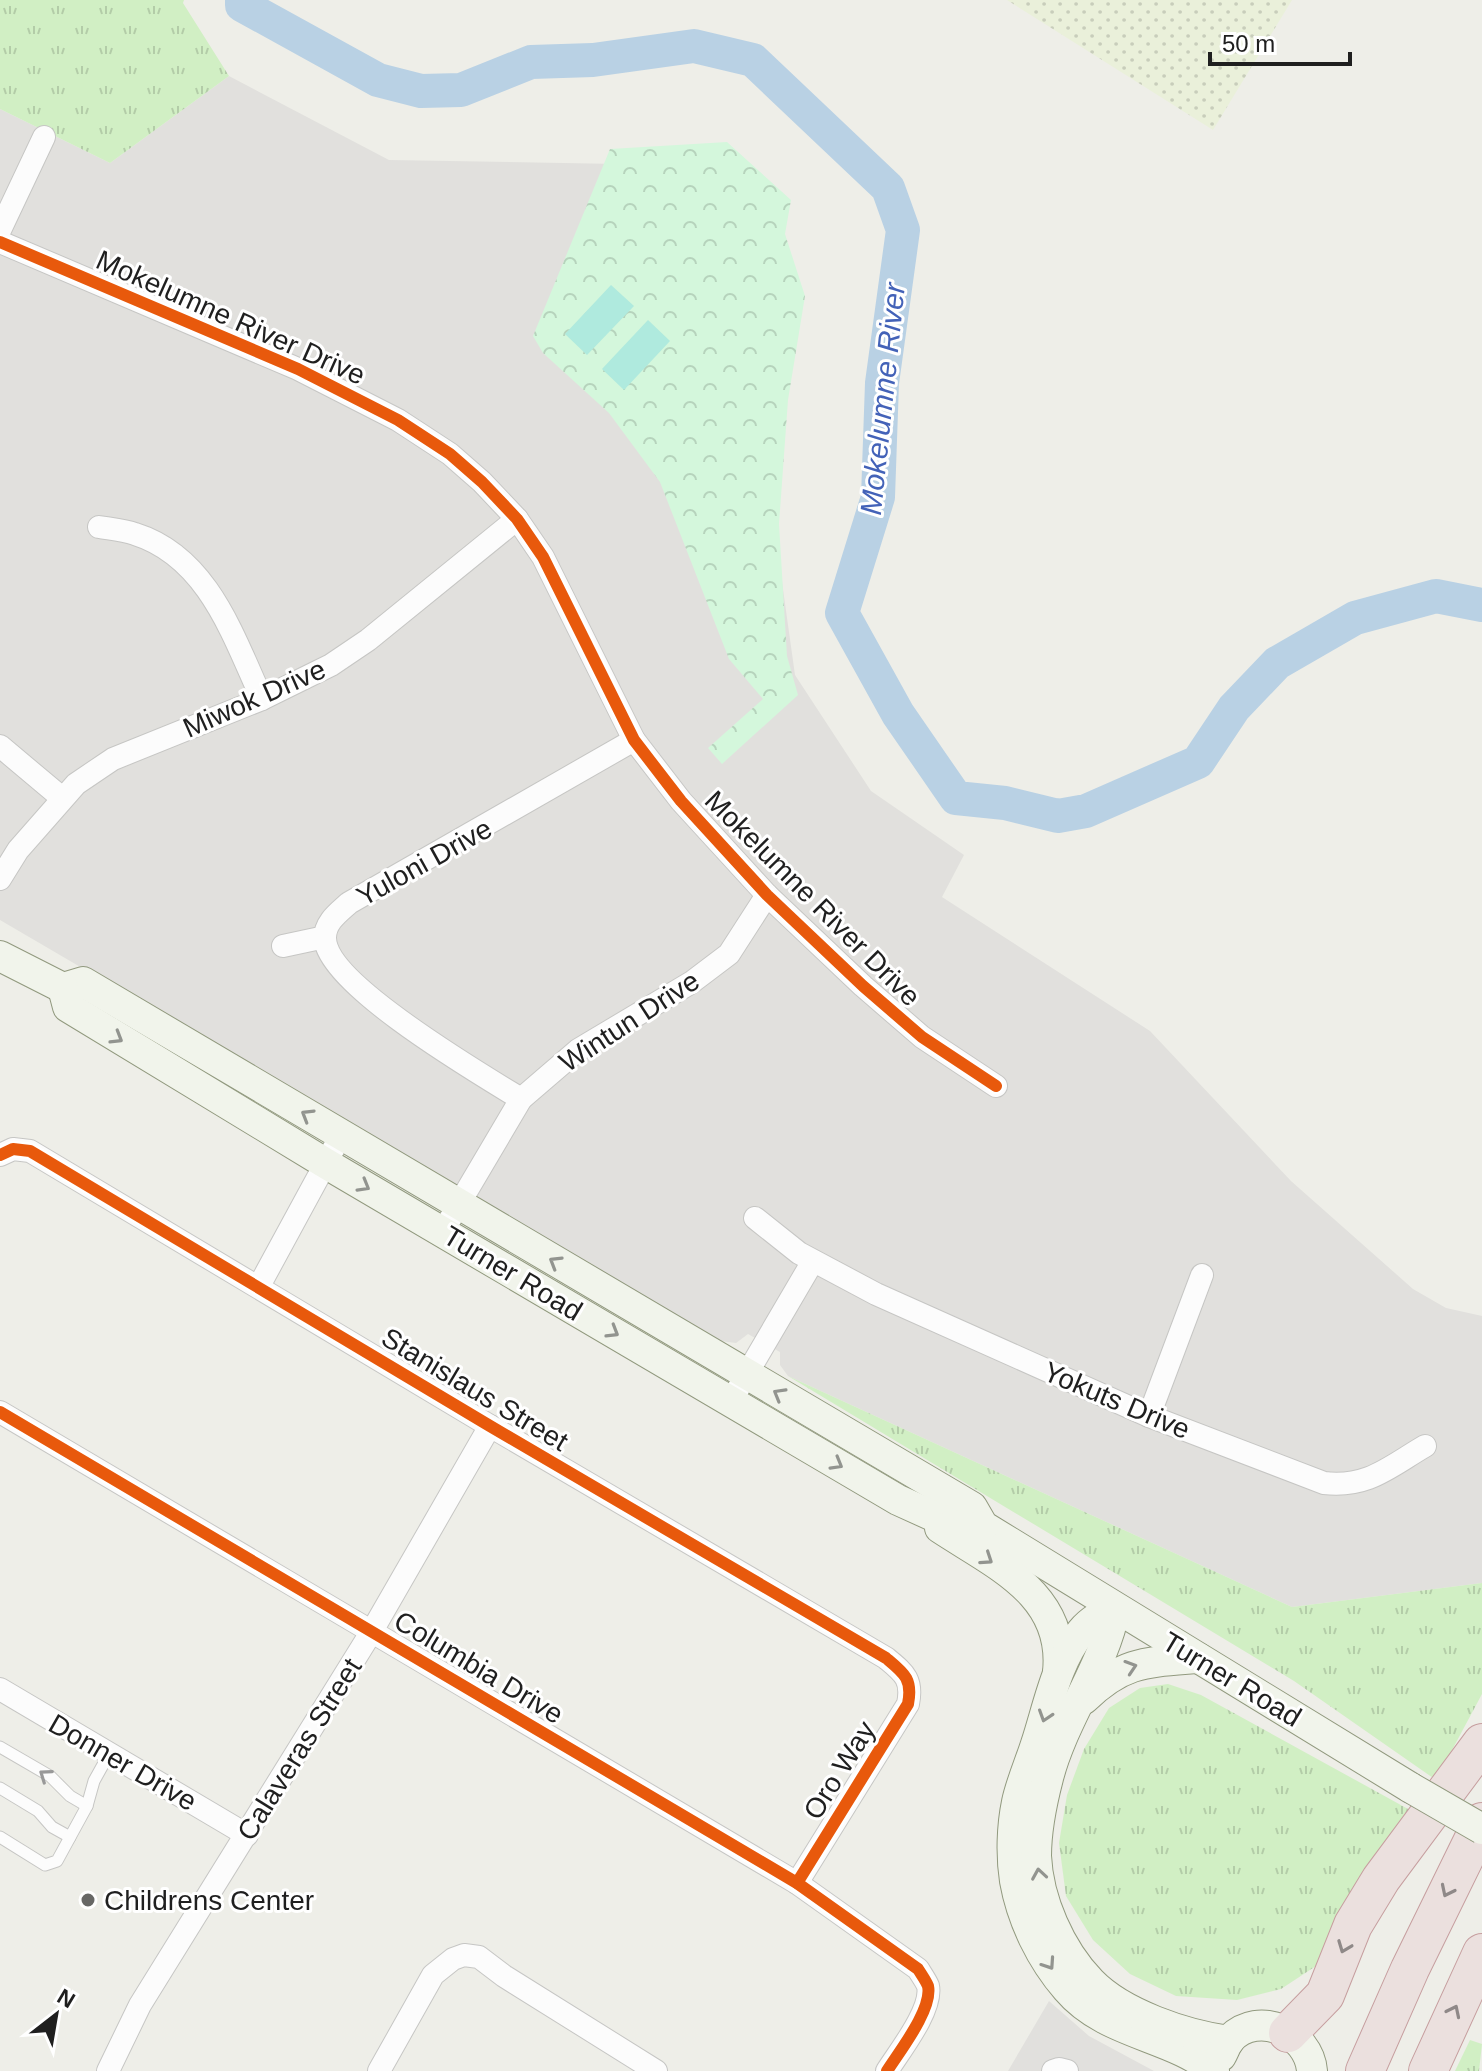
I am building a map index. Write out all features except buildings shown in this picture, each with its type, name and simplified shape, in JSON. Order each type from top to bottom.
[{"type":"highway","points":[[1288,2033],[1325,1995],[1353,1925],[1381,1879],[1482,1743]]},
{"type":"highway","points":[[1365,2071],[1410,1969],[1482,1822]]},
{"type":"highway","points":[[1428,2071],[1482,1953]]},
{"type":"main road","name":"Turner Road","points":[[0,956],[63,988],[83,982],[972,1507],[983,1526],[1115,1609],[1482,1829]]},
{"type":"main road","name":"Turner Road","points":[[63,988],[68,1007],[325,1163],[898,1500],[964,1530],[983,1526]]},
{"type":"main road","points":[[898,1500],[1014,1577],[1043,1605],[1053,1622],[1058,1640],[1058,1678]]},
{"type":"main road","points":[[1115,1609],[1095,1618],[1080,1634],[1058,1678],[1017,1802],[1013,1845],[1015,1879],[1024,1917],[1044,1959],[1069,1992],[1110,2023],[1198,2060],[1216,2071],[1229,2041],[1239,2032],[1253,2026],[1273,2027],[1300,2040],[1312,2071]]},
{"type":"main road","points":[[1115,1609],[1111,1633],[1048,1778],[1036,1855],[1044,1902],[1055,1929],[1091,1983],[1140,2015],[1207,2038],[1229,2041]]},
{"type":"main road","points":[[1077,1706],[1098,1685],[1118,1671],[1138,1663],[1198,1658]]},
{"type":"street","points":[[0,230],[44,137]]},
{"type":"street","name":"Mokelumne River Drive","points":[[0,242],[298,369],[398,420],[450,454],[517,519],[543,557],[634,740],[681,801],[767,895],[863,986],[922,1037],[996,1086]]},
{"type":"street","name":"Miwok Drive","points":[[0,879],[18,850],[76,784],[113,759],[262,699],[331,665],[368,640],[517,519]]},
{"type":"street","points":[[99,527],[135,533],[159,544],[193,569],[216,601],[262,699]]},
{"type":"street","name":"Yuloni Drive","points":[[325,937],[333,918],[349,903],[634,740]]},
{"type":"street","points":[[0,746],[62,798]]},
{"type":"street","name":"Wintun Drive","points":[[443,1231],[521,1099],[578,1050],[692,982],[729,954],[767,895]]},
{"type":"street","points":[[283,946],[325,937],[340,968],[359,988],[444,1052],[521,1099]]},
{"type":"street","points":[[259,1286],[341,1135]]},
{"type":"street","name":"Stanislaus Street","points":[[7,1152],[30,1151],[886,1658],[904,1672],[907,1680]]},
{"type":"street","name":"Yokuts Drive","points":[[755,1218],[813,1261],[876,1294],[1149,1416],[1324,1483],[1347,1486],[1369,1479],[1425,1446]]},
{"type":"street","points":[[731,1401],[813,1261]]},
{"type":"street","points":[[1149,1416],[1202,1275]]},
{"type":"street","name":"Columbia Drive","points":[[0,1412],[797,1883],[918,1969],[928,1985],[928,2000],[887,2071]]},
{"type":"street","name":"Calaveras Street","points":[[108,2071],[140,2005],[372,1631],[490,1426]]},
{"type":"street","name":"Oro Way","points":[[797,1883],[908,1704],[911,1689],[907,1680]]},
{"type":"street","name":"Donner Drive","points":[[0,1689],[247,1835]]},
{"type":"street","points":[[379,2071],[433,1975],[453,1959],[464,1955],[479,1957],[642,2067]]},
{"type":"street","points":[[1053,2071],[1067,2071]]},
{"type":"lane","points":[[0,1747],[50,1776],[70,1796],[87,1806]]},
{"type":"lane","points":[[0,1837],[45,1865],[57,1861],[87,1806],[94,1781],[109,1754]]},
{"type":"lane","points":[[0,1788],[38,1811],[52,1827],[70,1837]]},
{"type":"shaded area","points":[[229,76],[389,160],[674,165],[774,525],[795,675],[871,791],[964,855],[942,897],[1150,1031],[1291,1181],[1413,1289],[1446,1308],[1482,1316],[1482,1583],[1292,1607],[788,1376],[780,1365],[780,1352],[748,1334],[736,1343],[720,1341],[0,920],[0,109],[110,163]]},
{"type":"shaded area","points":[[611,285],[634,306],[587,355],[565,334]]},
{"type":"shaded area","points":[[648,320],[670,341],[624,390],[602,369]]},
{"type":"shaded area","points":[[1049,2001],[1089,2036],[1154,2071],[1008,2071]]},
{"type":"green space","points":[[0,0],[184,0],[229,76],[110,163],[0,109]]},
{"type":"green space","points":[[1007,0],[1292,0],[1213,130]]},
{"type":"green space","points":[[727,142],[791,200],[785,234],[805,296],[788,400],[779,524],[787,656],[798,695],[722,764],[708,748],[763,699],[729,659],[660,482],[609,413],[543,353],[533,336],[610,149]]},
{"type":"green space","points":[[788,1376],[1292,1607],[1482,1583],[1482,1694],[1436,1780],[1294,1681]]},
{"type":"green space","points":[[1168,1684],[1201,1695],[1419,1815],[1319,1964],[1281,1989],[1237,2000],[1176,1996],[1130,1974],[1093,1940],[1066,1896],[1059,1843],[1067,1795],[1084,1749],[1109,1708],[1140,1688]]},
{"type":"green space","points":[[1470,2040],[1482,2044],[1479,2071],[1455,2071]]},
{"type":"waterway","name":"Mokelumne River","points":[[242,0],[242,5],[378,80],[421,91],[461,90],[531,62],[593,60],[694,46],[753,60],[888,188],[903,230],[882,383],[878,497],[842,613],[898,714],[956,798],[1005,803],[1058,816],[1086,811],[1198,762],[1234,708],[1277,663],[1355,618],[1436,596],[1482,605]]},
{"type":"cycle path","points":[[0,242],[298,369],[398,420],[450,454],[517,519],[543,557],[634,740],[681,801],[767,895],[863,986],[922,1037],[996,1086]]},
{"type":"cycle path","points":[[0,1155],[13,1149],[30,1151],[886,1658],[898,1668],[908,1682],[908,1704],[797,1883]]},
{"type":"cycle path","points":[[0,1412],[797,1883],[918,1969],[928,1986],[925,2006],[914,2030],[887,2071]]},
{"type":"place","name":"Childrens Center","points":[[88,1900]]}]
